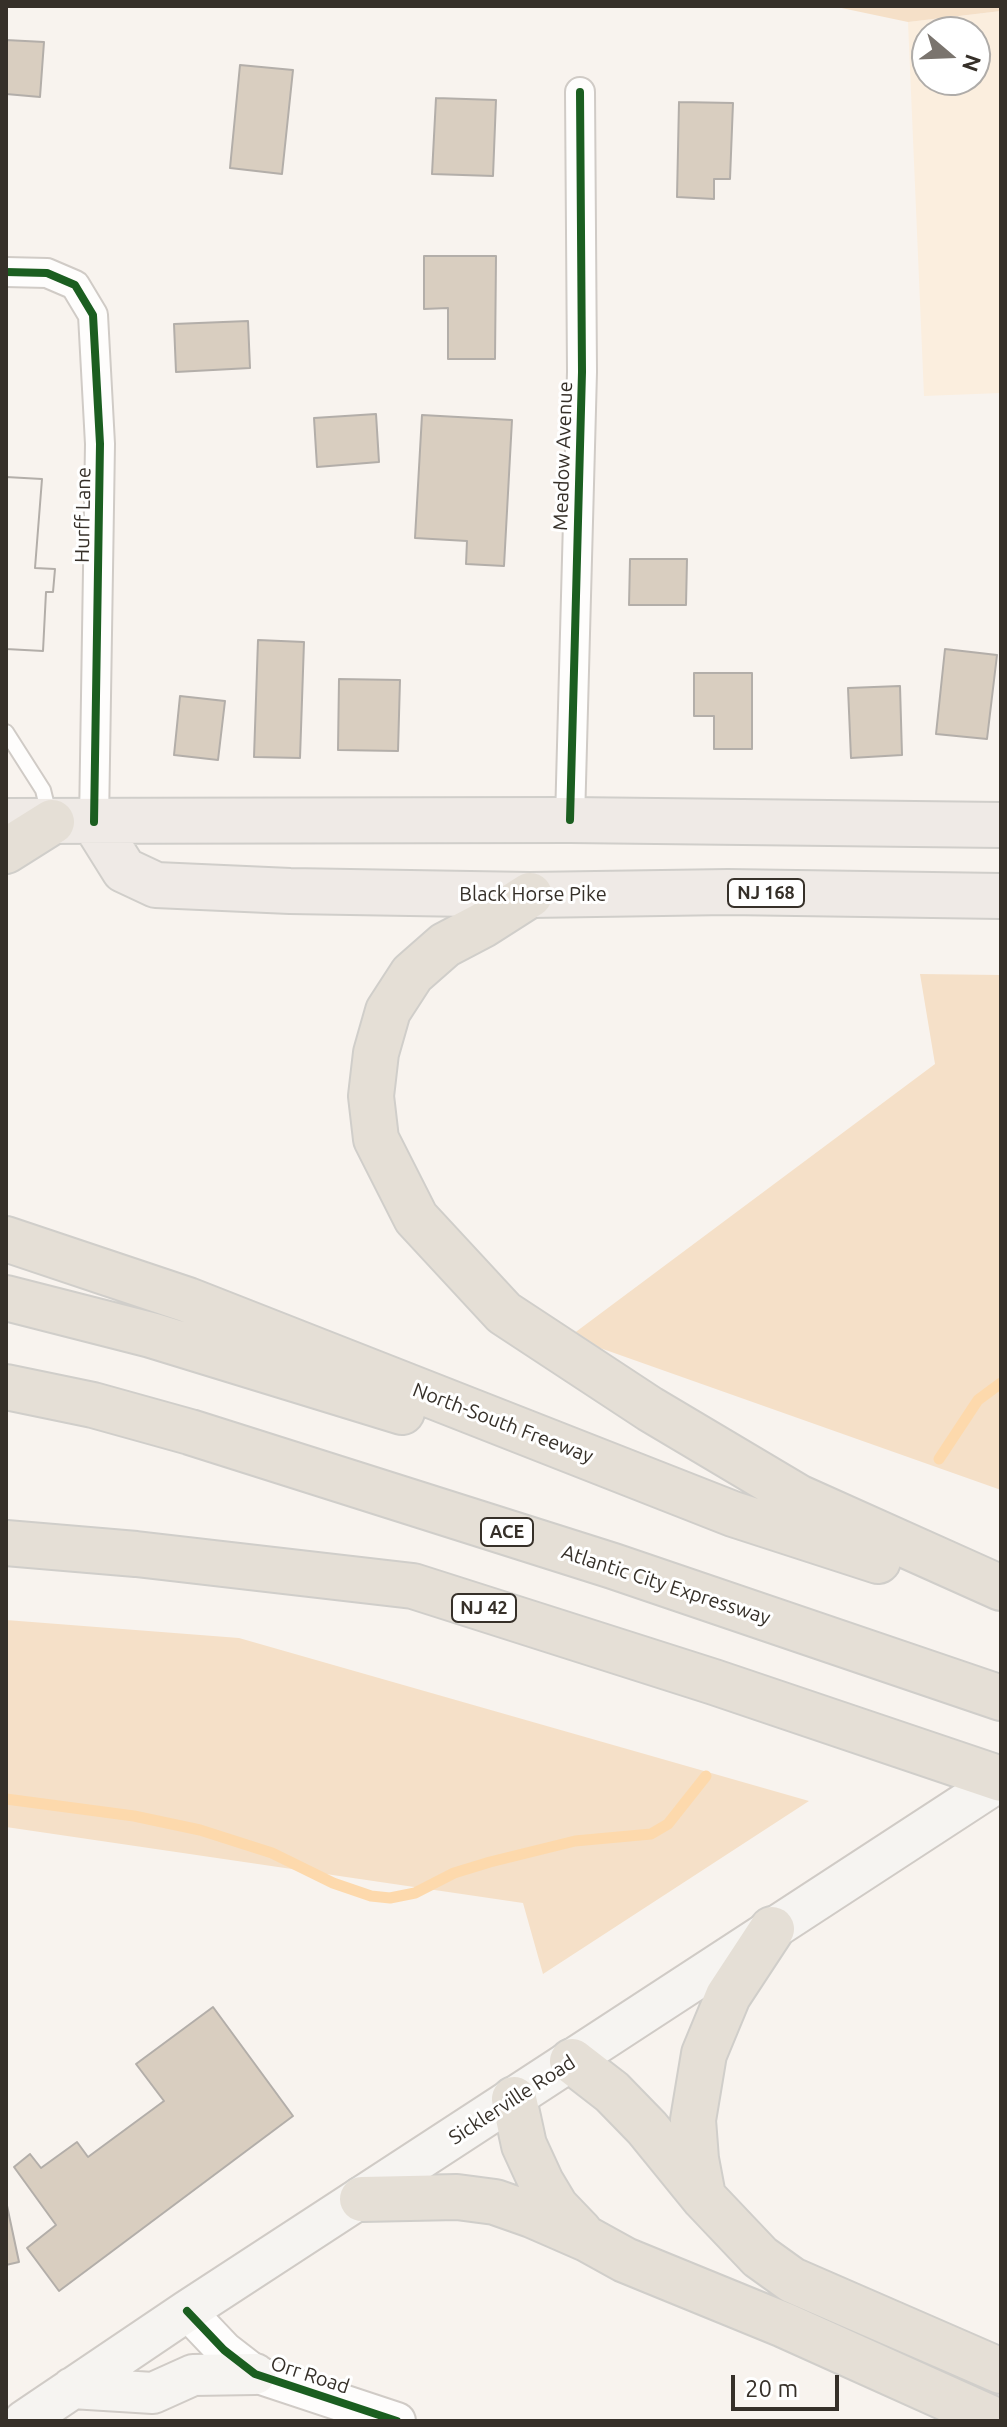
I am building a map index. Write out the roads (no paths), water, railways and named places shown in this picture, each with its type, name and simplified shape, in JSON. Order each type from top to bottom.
[{"type":"highway","points":[[6,851],[52,822]]},
{"type":"highway","points":[[530,895],[445,945],[412,974],[388,1011],[376,1053],[371,1096],[376,1139],[394,1180],[416,1218],[504,1313],[650,1409],[798,1497],[1001,1588]]},
{"type":"highway","name":"North-South Freeway","points":[[6,1239],[188,1300],[733,1514],[1001,1602]]},
{"type":"highway","points":[[6,1298],[151,1335],[733,1514]]},
{"type":"highway","name":"Atlantic City Expressway","points":[[6,1387],[93,1405],[190,1432],[613,1566],[1001,1698]]},
{"type":"highway","name":"NJ 42","points":[[6,1543],[413,1586],[700,1677],[1001,1780]]},
{"type":"highway","points":[[6,1553],[75,1549]]},
{"type":"highway","points":[[704,2198],[696,2159],[693,2120],[704,2054],[728,1996],[772,1929]]},
{"type":"highway","points":[[572,2061],[612,2092],[647,2128],[704,2198],[760,2257],[792,2280],[1001,2371]]},
{"type":"highway","points":[[514,2099],[524,2145],[541,2182],[556,2207],[587,2239]]},
{"type":"highway","points":[[362,2199],[457,2197],[495,2202],[587,2239],[625,2260],[784,2325],[997,2421]]},
{"type":"main road","points":[[6,821],[570,820],[1001,825]]},
{"type":"main road","name":"Black Horse Pike","points":[[94,822],[124,870],[156,885],[290,891],[530,895],[728,892],[1001,896]]},
{"type":"main road","points":[[728,892],[733,823]]},
{"type":"main road","name":"Sicklerville Road","points":[[33,2418],[187,2311],[1001,1780]]},
{"type":"main road","points":[[72,2388],[153,2393],[193,2375],[255,2374]]},
{"type":"street","name":"Meadow Avenue","points":[[570,820],[582,372],[580,92]]},
{"type":"street","name":"Hurff Lane","points":[[6,272],[47,273],[75,285],[93,315],[100,444],[94,822]]},
{"type":"street","name":"Orr Road","points":[[187,2311],[224,2350],[255,2374],[397,2421]]},
{"type":"lane","points":[[6,732],[43,790],[52,822]]},
{"type":"waterway","points":[[939,1459],[978,1400],[1001,1383]]},
{"type":"waterway","points":[[6,1799],[134,1816],[200,1830],[272,1853],[333,1883],[371,1896],[390,1898],[415,1893],[454,1873],[575,1841],[651,1834],[668,1824],[706,1776]]}]
